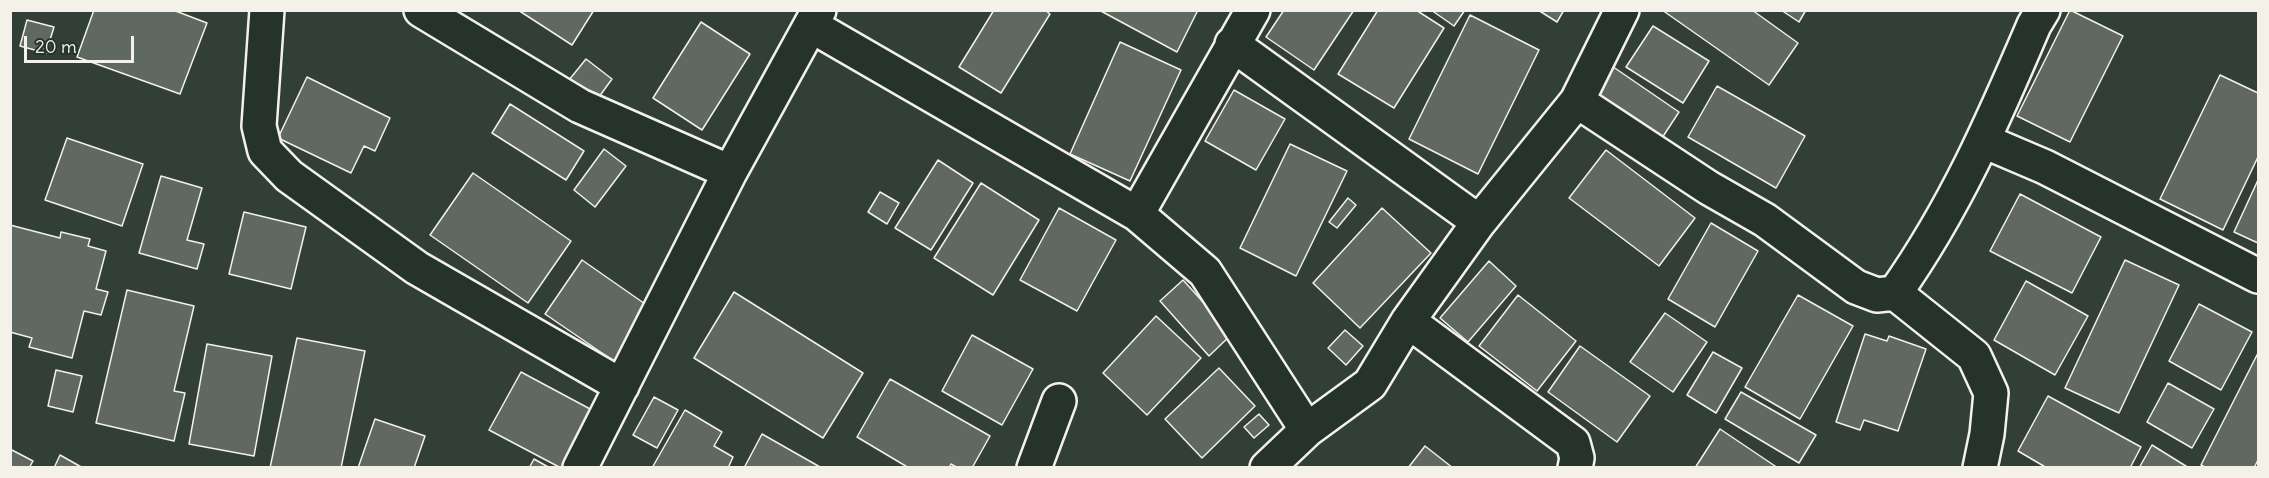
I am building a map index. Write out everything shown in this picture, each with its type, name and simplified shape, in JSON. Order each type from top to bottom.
[{"type":"street","points":[[267,10],[259,126],[265,151],[290,176],[417,268],[622,386]]},
{"type":"street","points":[[421,10],[580,106],[730,172]]},
{"type":"street","points":[[1137,214],[1253,10]]},
{"type":"street","points":[[1267,468],[1307,429],[1370,384],[1408,321],[1479,222],[1576,101],[1622,10]]},
{"type":"street","points":[[1895,293],[1929,244],[1984,141],[2034,25],[2043,10]]},
{"type":"street","points":[[580,468],[730,172],[816,18],[1137,214],[1205,272],[1307,429]]},
{"type":"street","points":[[1232,44],[1479,222]]},
{"type":"street","points":[[1576,101],[1709,188],[1765,220],[1856,287],[1877,295],[1895,293],[1974,356],[1991,393],[1987,434],[1980,468]]},
{"type":"street","points":[[1984,141],[2045,167],[2259,276]]},
{"type":"street","points":[[1408,321],[1573,443],[1577,459],[1575,468]]},
{"type":"street","points":[[1034,468],[1059,401]]},
{"type":"building","points":[[94,10],[173,10],[207,23],[180,94],[77,57]]},
{"type":"building","points":[[518,10],[594,10],[572,45]]},
{"type":"building","points":[[994,10],[1045,10],[1050,14],[1001,93],[959,67]]},
{"type":"building","points":[[1099,10],[1198,10],[1177,52]]},
{"type":"building","points":[[1284,10],[1354,10],[1314,70],[1266,37]]},
{"type":"building","points":[[1378,10],[1416,10],[1444,28],[1394,108],[1338,74]]},
{"type":"building","points":[[1431,10],[1465,10],[1454,26]]},
{"type":"building","points":[[1538,10],[1564,10],[1557,22]]},
{"type":"building","points":[[1662,10],[1752,10],[1798,43],[1769,85]]},
{"type":"building","points":[[1781,10],[1806,10],[1799,22]]},
{"type":"building","points":[[2070,10],[2123,36],[2070,142],[2017,116]]},
{"type":"building","points":[[1470,15],[1539,50],[1478,174],[1409,139]]},
{"type":"building","points":[[27,20],[54,27],[46,53],[20,46]]},
{"type":"building","points":[[701,22],[750,54],[702,130],[653,98]]},
{"type":"building","points":[[1653,26],[1709,61],[1683,103],[1626,67]]},
{"type":"building","points":[[1120,42],[1181,70],[1130,181],[1070,154]]},
{"type":"building","points":[[586,59],[612,79],[596,101],[569,80]]},
{"type":"building","points":[[1606,62],[1679,112],[1660,141],[1587,91]]},
{"type":"building","points":[[2220,75],[2258,93],[2258,157],[2223,230],[2160,199]]},
{"type":"building","points":[[307,77],[390,118],[375,151],[364,146],[351,173],[278,138]]},
{"type":"building","points":[[1717,86],[1805,136],[1776,188],[1688,137]]},
{"type":"building","points":[[1234,90],[1285,119],[1256,170],[1205,141]]},
{"type":"building","points":[[510,104],[584,151],[566,180],[492,133]]},
{"type":"building","points":[[67,138],[143,164],[122,226],[45,200]]},
{"type":"building","points":[[1290,144],[1347,171],[1296,276],[1240,248]]},
{"type":"building","points":[[604,149],[626,166],[595,207],[574,190]]},
{"type":"building","points":[[1606,150],[1695,218],[1659,266],[1569,198]]},
{"type":"building","points":[[938,160],[973,183],[931,250],[895,228]]},
{"type":"building","points":[[473,173],[571,241],[528,303],[430,235]]},
{"type":"building","points":[[161,176],[202,188],[187,240],[204,244],[197,269],[139,253]]},
{"type":"building","points":[[2258,180],[2258,243],[2234,232]]},
{"type":"building","points":[[981,183],[1039,220],[993,295],[934,258]]},
{"type":"building","points":[[880,192],[899,203],[887,224],[868,212]]},
{"type":"building","points":[[2020,194],[2101,237],[2072,293],[1990,251]]},
{"type":"building","points":[[1348,198],[1356,205],[1337,228],[1329,222]]},
{"type":"building","points":[[1059,208],[1116,240],[1077,311],[1020,280]]},
{"type":"building","points":[[1382,208],[1431,253],[1360,328],[1313,283]]},
{"type":"building","points":[[244,212],[306,227],[291,289],[229,274]]},
{"type":"building","points":[[1711,223],[1758,251],[1715,327],[1668,299]]},
{"type":"building","points":[[10,225],[60,238],[61,232],[90,239],[88,246],[106,251],[96,289],[108,292],[101,315],[84,311],[72,358],[29,347],[32,338],[10,332]]},
{"type":"building","points":[[582,260],[658,313],[621,366],[545,314]]},
{"type":"building","points":[[2125,260],[2179,285],[2119,413],[2065,388]]},
{"type":"building","points":[[1489,261],[1516,286],[1468,342],[1440,318]]},
{"type":"building","points":[[1183,280],[1232,334],[1209,356],[1160,301]]},
{"type":"building","points":[[2026,281],[2088,316],[2055,375],[1994,340]]},
{"type":"building","points":[[127,290],[194,306],[174,391],[185,393],[174,441],[96,423]]},
{"type":"building","points":[[734,292],[863,373],[823,438],[694,358]]},
{"type":"building","points":[[1518,295],[1576,341],[1537,391],[1479,346]]},
{"type":"building","points":[[1798,295],[1853,326],[1800,419],[1745,387]]},
{"type":"building","points":[[2199,304],[2252,332],[2221,390],[2169,361]]},
{"type":"building","points":[[1665,313],[1707,342],[1673,392],[1630,362]]},
{"type":"building","points":[[1156,316],[1201,358],[1147,415],[1103,373]]},
{"type":"building","points":[[1345,330],[1363,346],[1346,365],[1328,348]]},
{"type":"building","points":[[1865,334],[1887,341],[1889,336],[1926,349],[1898,431],[1864,420],[1860,430],[1836,422]]},
{"type":"building","points":[[972,335],[1033,369],[1002,425],[942,391]]},
{"type":"building","points":[[297,338],[365,351],[341,468],[270,468]]},
{"type":"building","points":[[207,344],[272,356],[254,456],[189,444]]},
{"type":"building","points":[[1580,346],[1650,396],[1617,442],[1548,392]]},
{"type":"building","points":[[1713,352],[1742,368],[1716,413],[1687,395]]},
{"type":"building","points":[[2258,353],[2258,460],[2254,468],[2207,468],[2201,465]]},
{"type":"building","points":[[1219,368],[1255,406],[1202,458],[1165,419]]},
{"type":"building","points":[[56,370],[82,376],[73,412],[48,406]]},
{"type":"building","points":[[521,372],[592,410],[561,468],[489,430]]},
{"type":"building","points":[[890,379],[990,436],[972,468],[958,468],[951,464],[949,468],[909,468],[857,437]]},
{"type":"building","points":[[2168,383],[2214,409],[2192,448],[2147,422]]},
{"type":"building","points":[[1741,392],[1816,435],[1799,463],[1725,419]]},
{"type":"building","points":[[2048,396],[2141,447],[2130,468],[2047,468],[2018,451]]},
{"type":"building","points":[[654,397],[678,410],[657,448],[633,435]]},
{"type":"building","points":[[685,410],[722,432],[714,446],[733,457],[728,468],[652,468]]},
{"type":"building","points":[[1259,414],[1269,425],[1254,438],[1244,427]]},
{"type":"building","points":[[375,419],[425,436],[414,468],[358,468]]},
{"type":"building","points":[[1720,429],[1778,468],[1695,468]]},
{"type":"building","points":[[762,434],[820,467],[820,468],[744,468]]},
{"type":"building","points":[[2152,445],[2189,468],[2139,468]]},
{"type":"building","points":[[1425,446],[1453,468],[1408,468]]},
{"type":"building","points":[[10,449],[33,461],[29,468],[10,468]]},
{"type":"building","points":[[60,455],[83,468],[54,468]]},
{"type":"building","points":[[534,459],[550,468],[529,468]]}]
